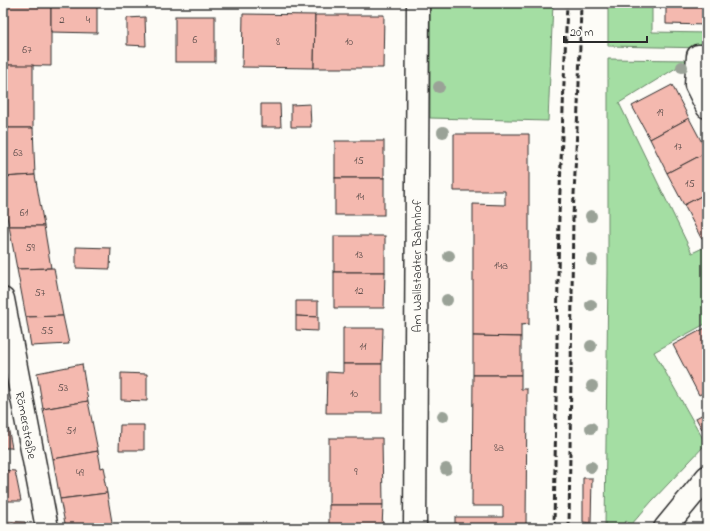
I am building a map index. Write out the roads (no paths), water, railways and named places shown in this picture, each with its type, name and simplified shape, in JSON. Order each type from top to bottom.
[{"type":"street","name":"Am Wallstadter Bahnhof","points":[[415,528],[418,3]]},
{"type":"street","points":[[707,56],[698,56],[696,85],[707,108]]},
{"type":"street","name":"Römerstraße","points":[[3,298],[46,528]]},
{"type":"street","points":[[665,528],[707,477]]},
{"type":"railway","points":[[554,528],[559,216],[567,3]]},
{"type":"railway","points":[[569,528],[573,217],[581,3]]}]
